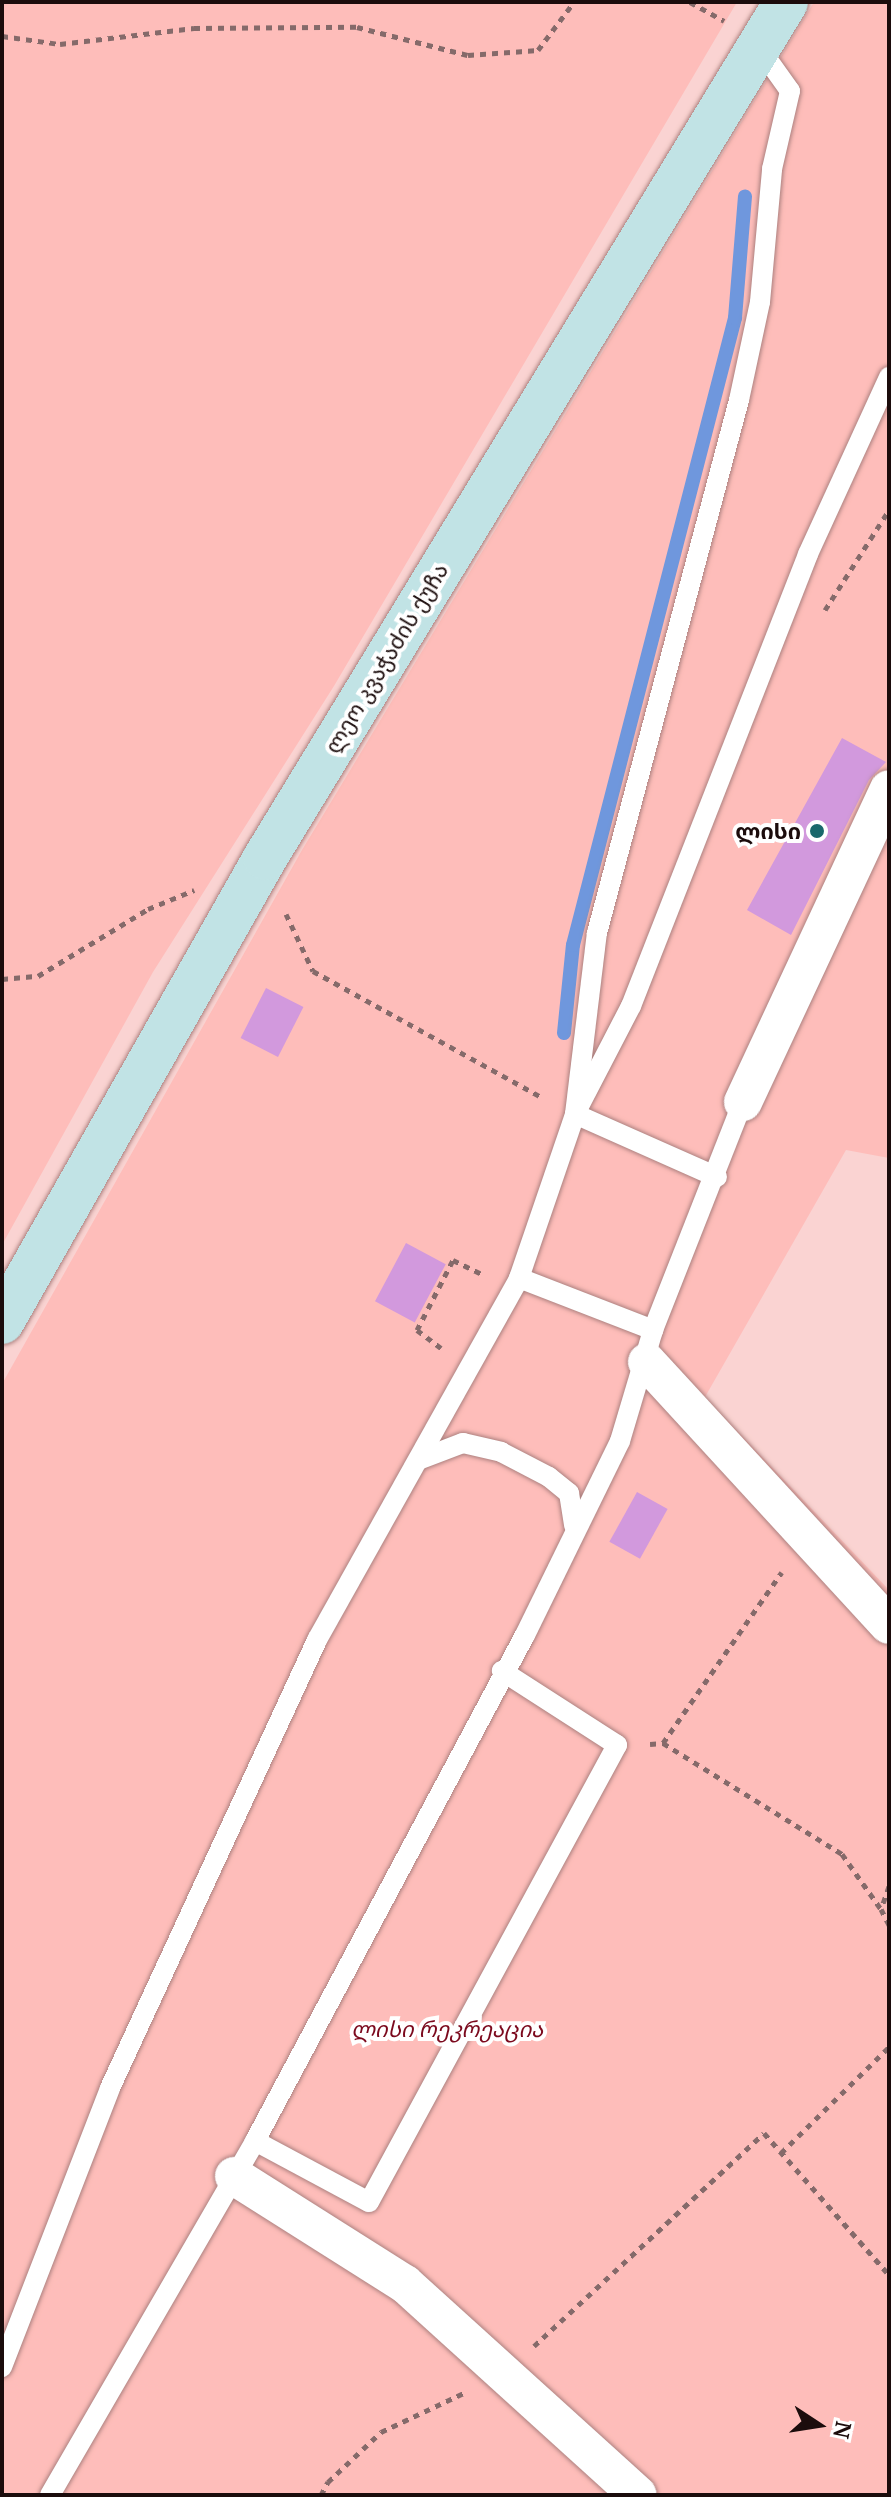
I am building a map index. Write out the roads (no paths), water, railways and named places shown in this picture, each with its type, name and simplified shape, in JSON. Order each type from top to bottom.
[{"type":"main road","name":"ლეო კვაჭაძის ქუჩა","points":[[2,1322],[265,858],[786,2]]},
{"type":"street","points":[[743,1102],[889,789]]},
{"type":"street","points":[[650,1346],[807,1535],[889,1625]]},
{"type":"street","points":[[234,2176],[405,2284],[638,2495]]},
{"type":"lane","points":[[575,1114],[597,933],[739,400],[760,302],[772,169],[790,91],[758,46]]},
{"type":"lane","points":[[2,2367],[116,2074],[317,1640],[421,1459],[519,1278],[575,1114],[631,1006],[785,615],[889,377]]},
{"type":"lane","points":[[50,2495],[255,2141],[502,1671],[525,1635],[574,1526],[620,1441],[650,1346],[717,1177],[743,1102]]},
{"type":"lane","points":[[575,1114],[717,1177]]},
{"type":"lane","points":[[519,1278],[650,1346]]},
{"type":"lane","points":[[421,1459],[463,1443],[501,1452],[549,1477],[569,1493],[574,1526]]},
{"type":"lane","points":[[255,2141],[369,2202],[617,1745],[502,1671]]},
{"type":"waterway","points":[[564,1033],[573,945],[735,318],[745,196]]},
{"type":"place","name":"ლისი","points":[[817,831]]},
{"type":"park label","name":"ლისი რეკრეაცია","points":[[447,2029]]}]
